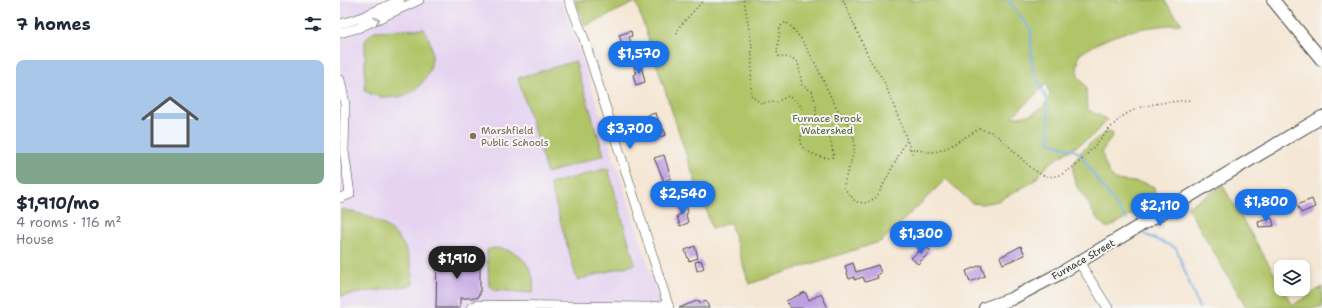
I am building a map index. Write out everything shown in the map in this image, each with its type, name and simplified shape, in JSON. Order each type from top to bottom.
[{"type":"main road","points":[[1273,0],[1322,60]]},
{"type":"main road","name":"Furnace Street","points":[[985,308],[1023,293],[1079,262],[1322,117]]},
{"type":"street","points":[[340,24],[360,18],[400,0]]},
{"type":"street","points":[[340,33],[365,25],[419,0]]},
{"type":"street","points":[[471,308],[477,305],[526,307],[669,306],[585,44],[569,0]]},
{"type":"street","points":[[340,80],[345,104],[344,151],[350,194],[340,198]]},
{"type":"street","points":[[1079,262],[1108,308]]},
{"type":"path","points":[[677,34],[680,27],[704,0]]},
{"type":"path","points":[[744,0],[752,46],[751,95],[760,103],[777,102],[788,96],[798,102],[804,112],[800,143],[805,151],[826,159],[834,157],[830,138],[821,134],[816,128],[816,104],[812,91],[802,85],[798,62],[787,57],[779,57],[777,52],[780,27],[786,22],[802,39],[814,63],[821,73],[834,104],[851,128],[854,141],[854,156],[844,180],[844,188],[856,202],[866,203],[877,197],[906,141]]},
{"type":"path","points":[[843,0],[870,60],[884,81],[902,125],[906,141],[913,155]]},
{"type":"path","points":[[909,148],[932,152],[945,150],[954,142],[980,129],[992,132],[1044,176],[1056,177],[1079,163],[1113,124],[1127,113],[1158,103],[1190,100]]},
{"type":"shaded area","name":"Marshfield Public Schools","points":[[340,0],[561,0],[587,74],[662,308],[340,308]]},
{"type":"green space","name":"Furnace Brook Watershed","points":[[575,0],[1164,0],[1182,24],[1141,29],[1116,35],[1104,40],[1079,55],[1077,71],[1078,76],[1086,87],[1087,108],[1107,120],[1091,137],[1050,163],[1033,182],[998,201],[982,204],[972,203],[946,179],[882,241],[749,284],[730,222],[712,229],[700,189],[696,184],[636,2],[585,26]],"holes":[[[1047,83],[1050,96],[1039,110],[1029,115],[1012,117]]]},
{"type":"green space","points":[[424,29],[431,45],[432,60],[428,73],[420,85],[409,93],[396,97],[381,97],[365,91],[365,40],[374,31]]},
{"type":"green space","points":[[575,61],[604,155],[547,173],[518,78]]},
{"type":"green space","points":[[1108,131],[1112,132],[1113,136],[1102,151],[1105,163],[1110,173],[1115,180],[1145,183],[1154,187],[1156,201],[1108,228],[1104,226],[1096,217],[1077,186],[1073,175],[1073,166],[1076,159],[1087,146]]},
{"type":"green space","points":[[608,168],[635,264],[577,280],[550,184]]},
{"type":"green space","points":[[1223,186],[1274,273],[1274,296],[1287,296],[1293,305],[1310,296],[1310,294],[1322,287],[1322,308],[1247,308],[1187,207]]},
{"type":"green space","points":[[341,209],[371,218],[383,224],[393,232],[408,254],[413,285],[340,296]]},
{"type":"green space","points":[[493,248],[511,251],[524,261],[529,267],[532,275],[533,293],[494,290],[489,285],[487,250]]},
{"type":"building","points":[[631,31],[632,36],[629,37],[631,42],[622,45],[619,35]]},
{"type":"building","points":[[641,65],[645,82],[636,85],[633,75],[636,74],[634,66]]},
{"type":"building","points":[[656,113],[661,130],[664,129],[666,135],[654,139],[648,115]]},
{"type":"building","points":[[664,155],[671,178],[664,181],[654,158]]},
{"type":"building","points":[[1312,199],[1315,207],[1301,213],[1297,205]]},
{"type":"building","points":[[686,204],[688,223],[680,226],[677,216],[681,214],[678,206]]},
{"type":"building","points":[[1272,218],[1274,226],[1259,227],[1258,222]]},
{"type":"building","points":[[695,246],[698,258],[689,261],[685,250]]},
{"type":"building","points":[[925,246],[931,251],[918,264],[911,258]]},
{"type":"building","points":[[1021,246],[1025,255],[1003,264],[1000,257]]},
{"type":"building","points":[[437,255],[480,255],[480,295],[478,295],[478,298],[460,298],[460,308],[436,308]]},
{"type":"building","points":[[701,260],[704,268],[697,271],[695,262]]},
{"type":"building","points":[[853,263],[856,272],[878,265],[881,273],[877,275],[878,278],[865,282],[863,277],[854,280],[854,277],[849,279],[845,266]]},
{"type":"building","points":[[981,265],[985,276],[970,282],[966,271]]},
{"type":"building","points":[[805,292],[809,300],[821,294],[828,308],[790,308],[786,301]]},
{"type":"building","points":[[699,300],[700,303],[706,301],[709,308],[679,308]]},
{"type":"waterway","points":[[1008,0],[1031,30],[1032,68],[1047,100],[1050,142],[1081,153],[1086,164],[1127,220]]},
{"type":"waterway","points":[[1144,234],[1176,248],[1199,308]]},
{"type":"place","name":"Marshfield Public Schools","points":[[473,136]]}]
